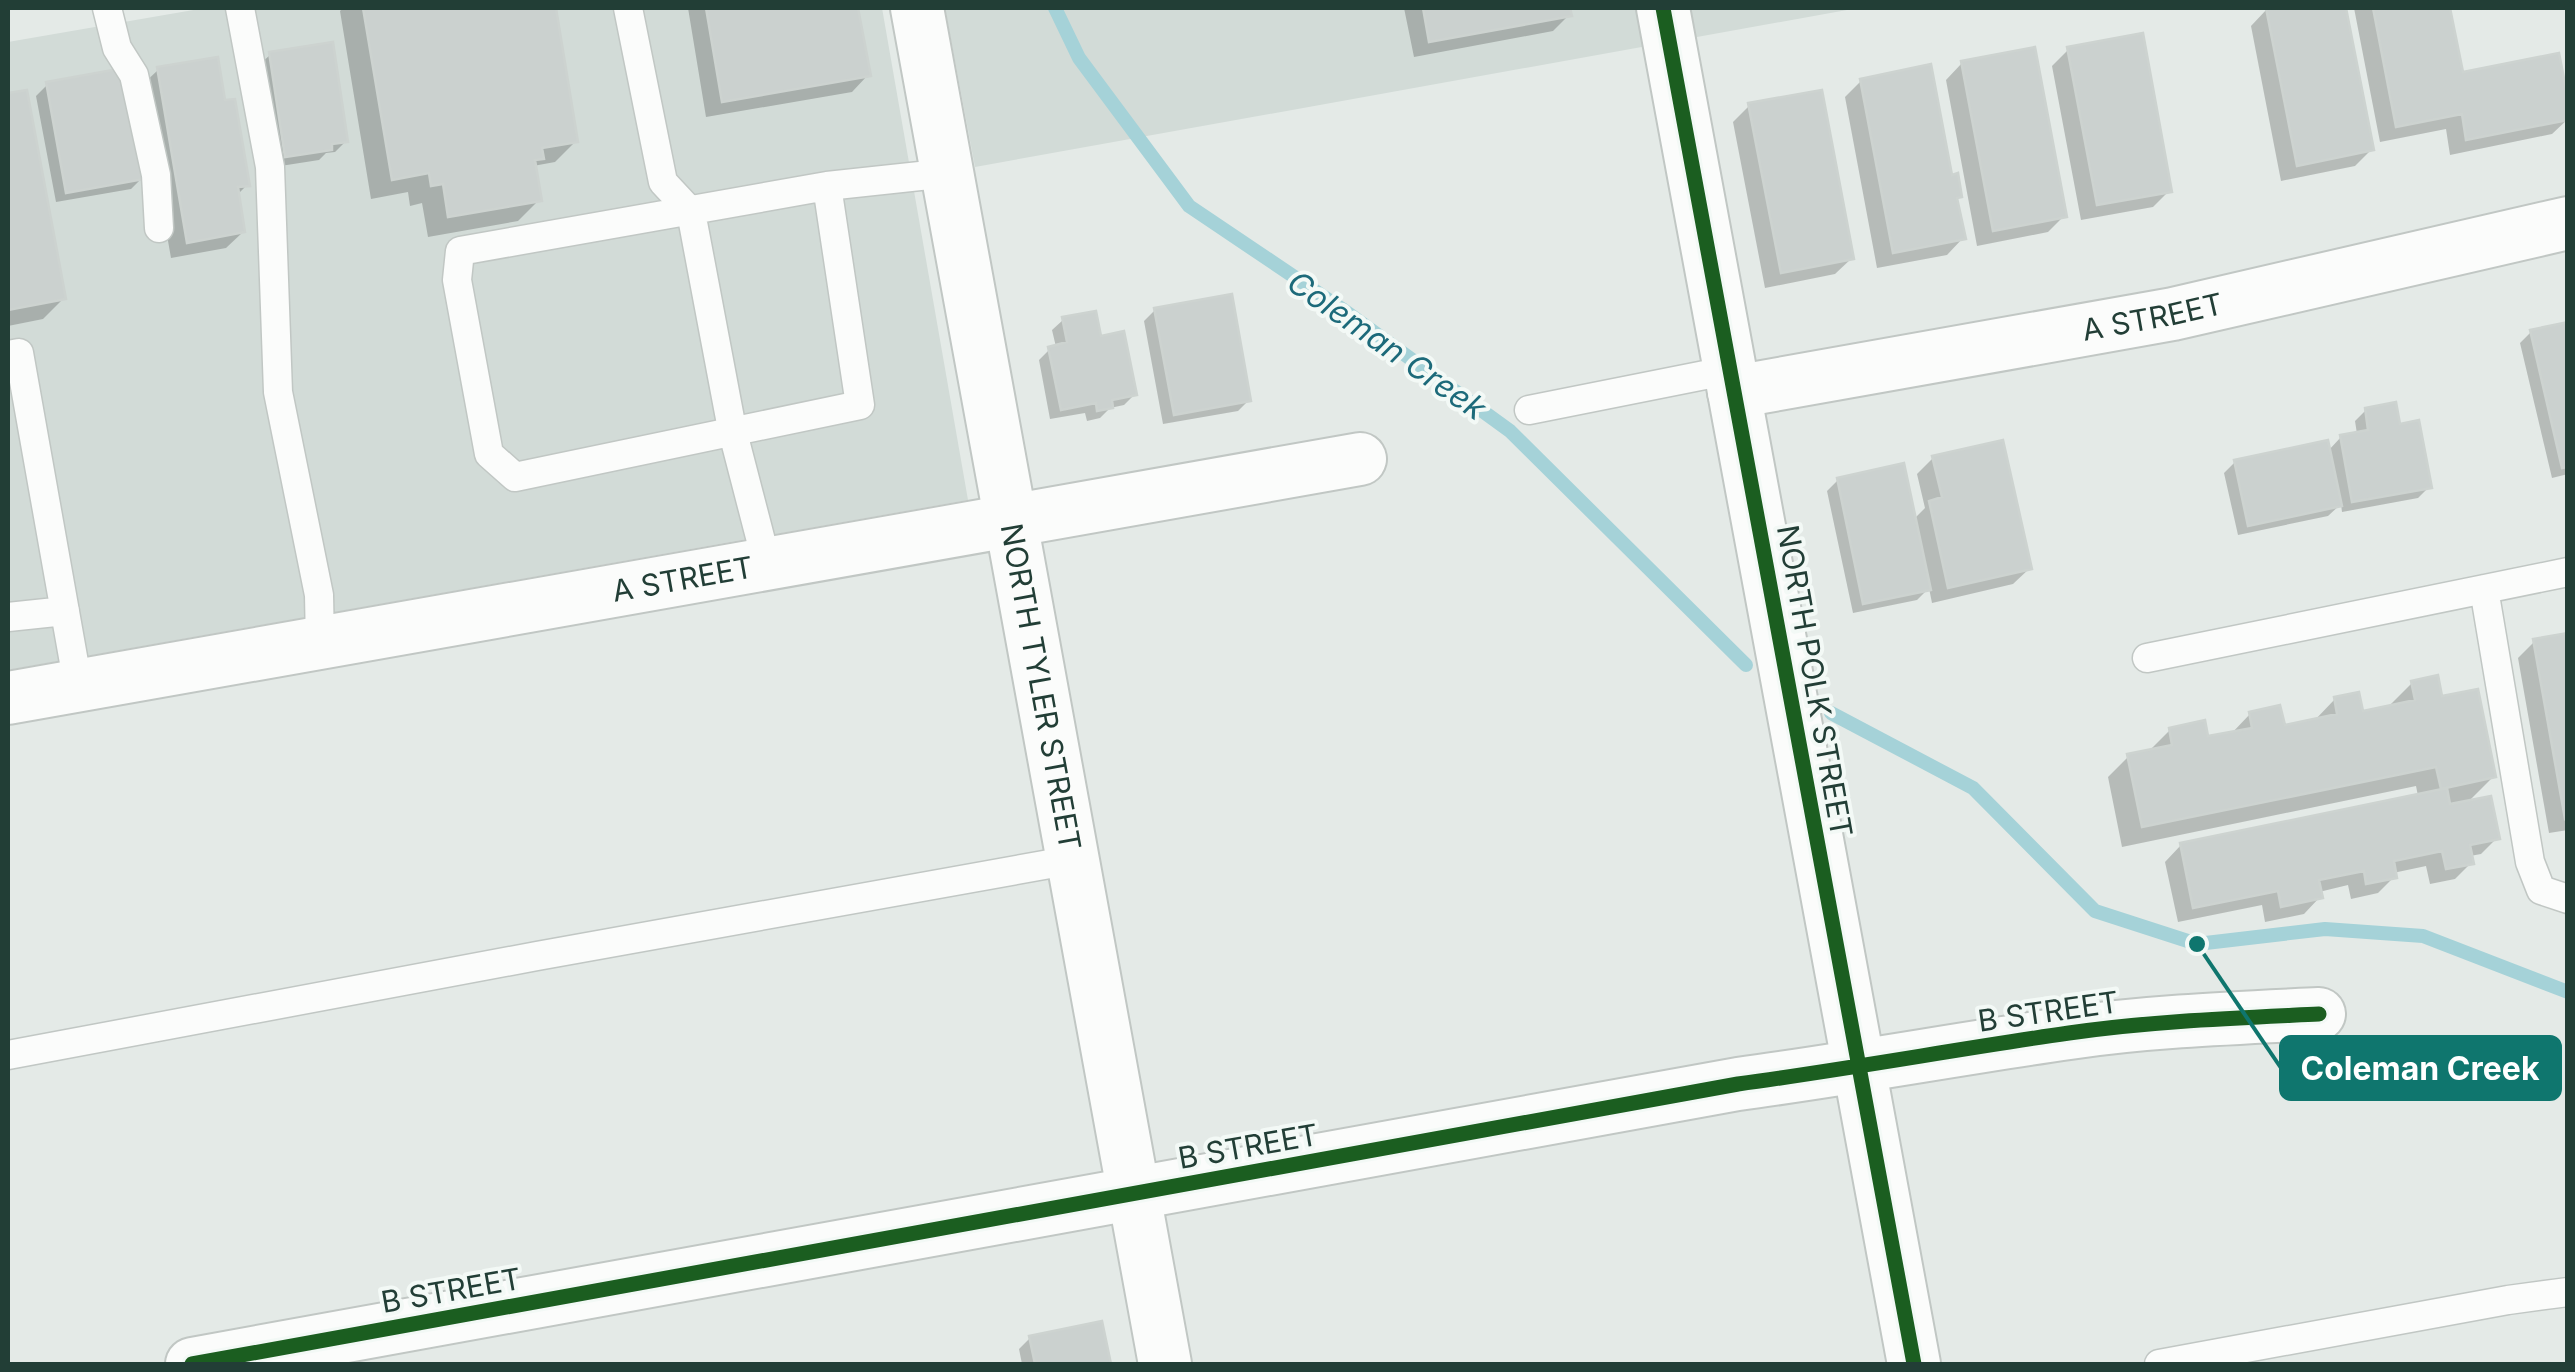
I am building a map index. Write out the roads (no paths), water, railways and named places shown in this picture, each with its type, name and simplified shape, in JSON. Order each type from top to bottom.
[{"type":"street","name":"NORTH TYLER STREET","points":[[916,8],[1165,1364]]},
{"type":"street","name":"NORTH POLK STREET","points":[[1663,8],[1914,1364]]},
{"type":"street","name":"A STREET","points":[[1732,381],[2173,314],[2568,224]]},
{"type":"street","name":"A STREET","points":[[8,698],[1360,459]]},
{"type":"street","name":"B STREET","points":[[192,1364],[1738,1084],[2071,1032],[2319,1014]]},
{"type":"lane","points":[[107,8],[117,48],[134,75],[156,174],[159,228]]},
{"type":"lane","points":[[240,8],[270,167],[278,392],[320,595],[320,642]]},
{"type":"lane","points":[[628,8],[663,182],[690,212],[732,429],[767,564]]},
{"type":"lane","points":[[827,186],[860,405],[514,477],[489,454],[456,280],[460,251],[827,186],[948,173]]},
{"type":"lane","points":[[14,354],[78,686]]},
{"type":"lane","points":[[1529,410],[1732,381]]},
{"type":"lane","points":[[2147,658],[2568,572]]},
{"type":"lane","points":[[2484,589],[2530,862],[2541,890],[2568,898]]},
{"type":"lane","points":[[8,617],[65,612]]},
{"type":"lane","points":[[8,1055],[1072,860]]},
{"type":"lane","points":[[2159,1364],[2568,1292]]},
{"type":"waterway","name":"Coleman Creek","points":[[1055,8],[1079,58],[1189,206],[1342,309],[1510,431],[1746,665]]},
{"type":"waterway","name":"Coleman Creek","points":[[1831,713],[1973,788],[2095,911],[2197,944],[2325,929],[2423,936],[2568,992]]},
{"type":"place","name":"Coleman Creek","points":[[2197,944]]}]
